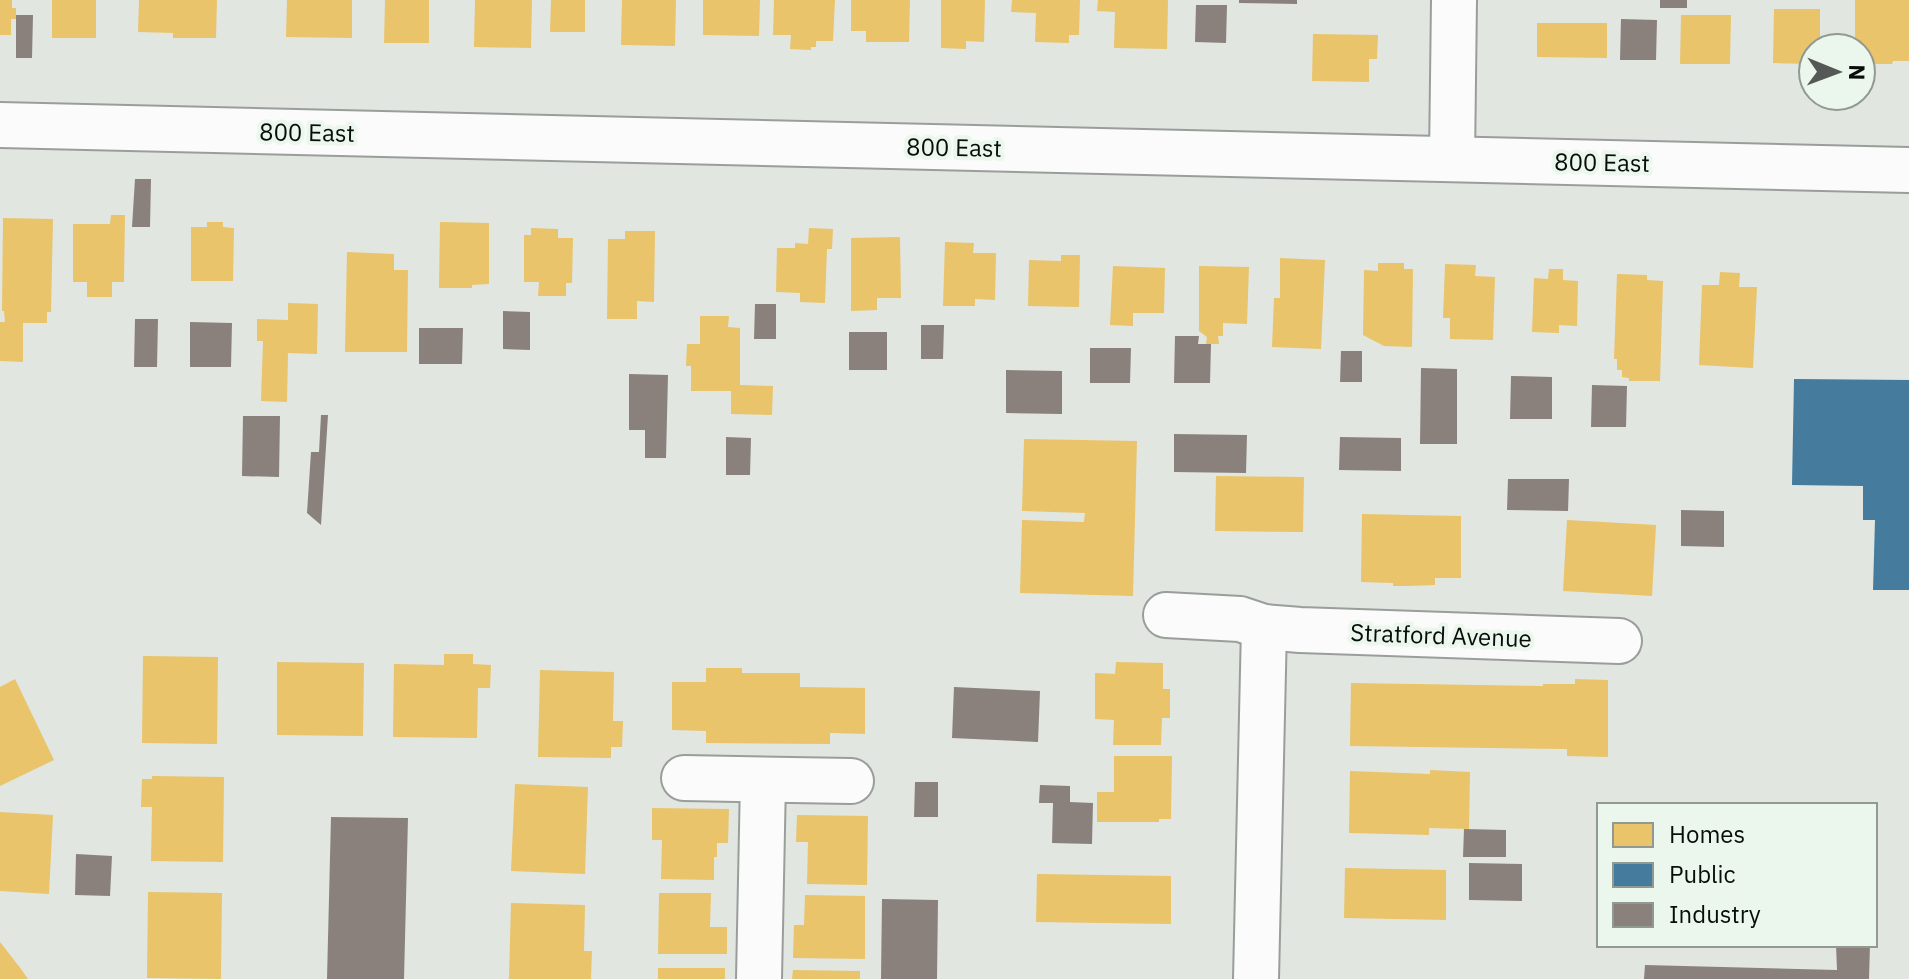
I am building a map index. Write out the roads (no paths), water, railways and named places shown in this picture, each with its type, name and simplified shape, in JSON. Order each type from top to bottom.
[{"type":"street","points":[[1452,159],[1454,0]]},
{"type":"street","name":"800 East","points":[[0,125],[1909,170]]},
{"type":"street","name":"Stratford Avenue","points":[[1166,615],[1240,619],[1264,627],[1619,641]]},
{"type":"street","points":[[1256,979],[1264,627]]},
{"type":"street","points":[[684,778],[851,781]]},
{"type":"street","points":[[759,979],[763,780]]}]
